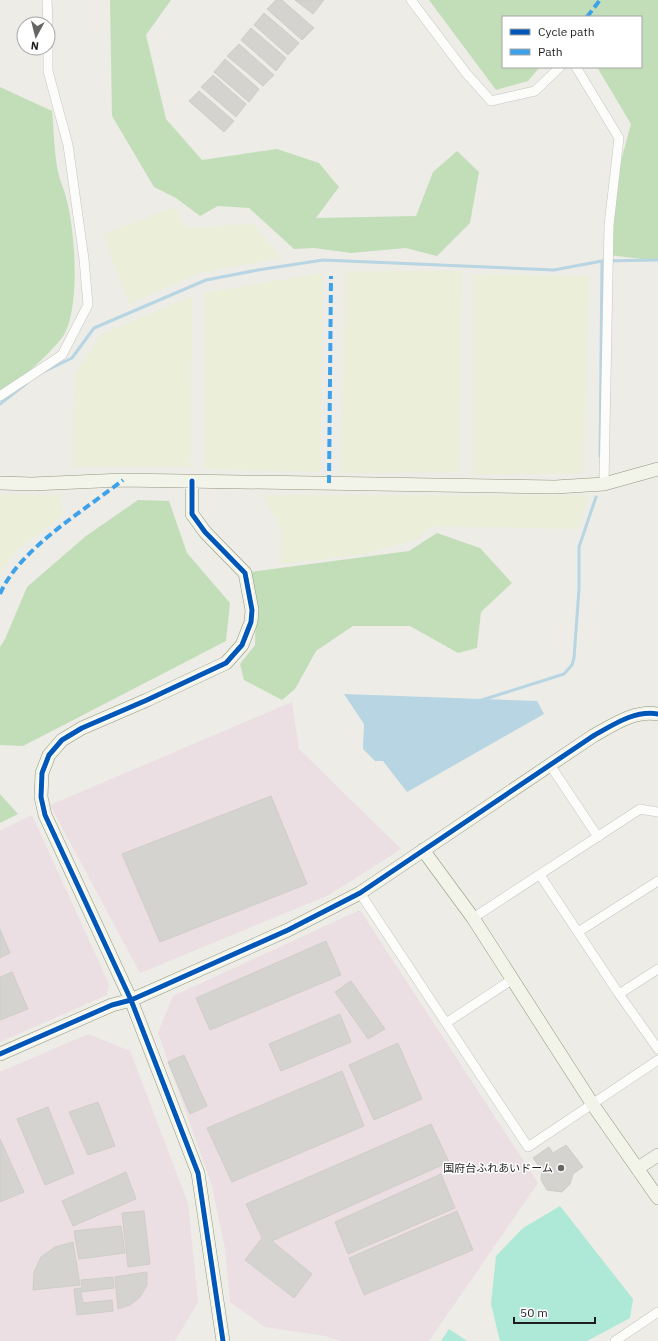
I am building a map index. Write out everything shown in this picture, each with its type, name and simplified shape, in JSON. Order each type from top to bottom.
[{"type":"street","points":[[47,0],[48,16]]},
{"type":"street","points":[[411,0],[466,73],[491,101],[535,91],[559,68]]},
{"type":"street","points":[[0,396],[62,355],[88,305],[84,259],[68,145],[48,71],[48,56]]},
{"type":"street","points":[[577,68],[620,138],[609,225],[604,484]]},
{"type":"street","points":[[0,483],[32,484],[123,480],[555,487],[604,484],[658,469]]},
{"type":"street","points":[[192,481],[192,514],[205,532],[245,573],[252,610],[251,622],[242,644],[226,663],[147,700],[82,728],[62,740],[49,755],[42,773],[41,797],[45,815],[131,1000],[198,1173],[223,1341]]},
{"type":"street","points":[[0,1054],[112,1005],[131,1000],[288,930],[360,893],[593,736],[630,717],[658,714]]},
{"type":"street","points":[[550,765],[598,837]]},
{"type":"street","points":[[473,918],[640,809],[658,812]]},
{"type":"street","points":[[423,850],[473,918],[593,1105],[658,1198]]},
{"type":"street","points":[[540,875],[619,994],[658,1049]]},
{"type":"street","points":[[578,932],[658,881]]},
{"type":"street","points":[[360,893],[528,1147],[593,1105],[658,1060]]},
{"type":"street","points":[[619,994],[658,969]]},
{"type":"street","points":[[446,1023],[513,979]]},
{"type":"street","points":[[638,1168],[658,1155]]},
{"type":"street","points":[[616,1341],[658,1312]]},
{"type":"shaded area","points":[[292,702],[299,749],[401,849],[329,895],[140,973],[50,805]]},
{"type":"shaded area","points":[[32,815],[109,984],[107,995],[0,1042],[0,831]]},
{"type":"shaded area","points":[[360,910],[538,1183],[429,1341],[340,1341],[325,1336],[265,1327],[230,1302],[225,1249],[212,1186],[158,1033],[173,996]]},
{"type":"shaded area","points":[[88,1034],[130,1051],[188,1203],[198,1302],[175,1341],[0,1341],[0,1072]]},
{"type":"green space","points":[[110,0],[171,0],[146,35],[166,119],[202,160],[277,149],[319,163],[339,187],[316,218],[416,216],[433,172],[457,151],[479,172],[470,223],[437,256],[406,248],[351,253],[314,248],[294,249],[249,208],[218,206],[200,216],[176,198],[154,187],[112,116]]},
{"type":"green space","points":[[429,0],[658,0],[658,261],[609,255],[604,224],[631,124],[598,68],[642,68],[642,16],[502,16],[502,68],[539,68],[528,81],[496,90]]},
{"type":"green space","points":[[0,87],[52,111],[59,176],[70,215],[75,268],[73,304],[70,320],[65,333],[36,366],[16,382],[0,392]]},
{"type":"green space","points":[[175,207],[186,228],[254,224],[281,258],[202,272],[129,304],[103,234]]},
{"type":"green space","points":[[345,271],[462,271],[459,472],[341,473]]},
{"type":"green space","points":[[323,273],[320,472],[204,469],[204,293]]},
{"type":"green space","points":[[473,274],[589,276],[583,473],[472,475]]},
{"type":"green space","points":[[192,296],[190,467],[72,467],[75,374],[100,335]]},
{"type":"green space","points":[[0,494],[61,495],[62,516],[17,550],[0,574]]},
{"type":"green space","points":[[263,495],[589,495],[578,529],[431,526],[420,538],[365,554],[280,564],[282,531]]},
{"type":"green space","points":[[138,500],[169,501],[187,553],[230,603],[226,641],[23,746],[0,745],[0,647],[5,639],[27,587],[86,536]]},
{"type":"green space","points":[[437,533],[480,548],[512,583],[481,612],[477,648],[458,653],[410,626],[353,626],[316,651],[295,689],[282,700],[244,680],[240,664],[255,645],[256,601],[250,572],[409,551]]},
{"type":"green space","points":[[0,794],[18,814],[0,823]]},
{"type":"green space","points":[[560,1206],[633,1299],[630,1318],[587,1341],[500,1341],[491,1304],[496,1256],[523,1228]]},
{"type":"green space","points":[[449,1329],[467,1341],[441,1341]]},
{"type":"water","points":[[344,694],[537,701],[544,714],[407,792],[383,761],[375,761],[363,749],[364,724]]},
{"type":"building","points":[[276,0],[282,0],[314,28],[302,40],[267,9]]},
{"type":"building","points":[[295,0],[324,0],[313,14]]},
{"type":"building","points":[[264,13],[299,43],[288,55],[254,25]]},
{"type":"building","points":[[251,28],[286,58],[276,71],[241,40]]},
{"type":"building","points":[[239,44],[274,75],[263,86],[227,56]]},
{"type":"building","points":[[225,59],[259,89],[249,102],[214,72]]},
{"type":"building","points":[[213,75],[246,104],[236,117],[201,87]]},
{"type":"building","points":[[199,91],[234,121],[224,132],[189,101]]},
{"type":"building","points":[[271,796],[307,884],[160,942],[122,854]]},
{"type":"building","points":[[0,929],[10,953],[0,958]]},
{"type":"building","points":[[326,941],[341,975],[210,1030],[196,998]]},
{"type":"building","points":[[12,972],[28,1009],[0,1020],[0,977]]},
{"type":"building","points":[[351,981],[385,1029],[368,1039],[335,992]]},
{"type":"building","points":[[340,1014],[351,1042],[281,1071],[269,1044]]},
{"type":"building","points":[[398,1043],[422,1099],[374,1120],[349,1065]]},
{"type":"building","points":[[184,1055],[207,1106],[190,1114],[168,1062]]},
{"type":"building","points":[[342,1071],[364,1126],[232,1182],[207,1128]]},
{"type":"building","points":[[98,1102],[115,1146],[88,1155],[69,1112]]},
{"type":"building","points":[[48,1107],[74,1173],[45,1185],[17,1119]]},
{"type":"building","points":[[431,1124],[449,1162],[272,1241],[312,1274],[294,1298],[245,1260],[262,1238],[246,1204]]},
{"type":"building","points":[[0,1139],[24,1192],[0,1202]]},
{"type":"building","name":"国府台ふれあいドーム","points":[[566,1145],[583,1167],[573,1174],[570,1184],[562,1192],[547,1190],[541,1180],[542,1170],[533,1158],[549,1147],[553,1153]]},
{"type":"building","points":[[126,1172],[136,1199],[73,1226],[62,1201]]},
{"type":"building","points":[[441,1174],[455,1208],[348,1254],[335,1222]]},
{"type":"building","points":[[144,1211],[150,1264],[128,1267],[122,1213]]},
{"type":"building","points":[[457,1211],[473,1250],[364,1295],[349,1258]]},
{"type":"building","points":[[121,1226],[125,1253],[79,1259],[74,1231]]},
{"type":"building","points":[[73,1242],[80,1285],[33,1290],[34,1272],[41,1257],[55,1247]]},
{"type":"building","points":[[147,1272],[147,1285],[140,1297],[130,1305],[118,1309],[115,1277]]},
{"type":"building","points":[[113,1277],[114,1288],[81,1292],[83,1303],[112,1300],[113,1311],[77,1315],[74,1289],[82,1288],[81,1280]]},
{"type":"waterway","points":[[45,371],[72,358],[94,328],[206,280],[258,270],[323,260],[554,270],[602,261],[658,260]]},
{"type":"waterway","points":[[600,456],[602,261]]},
{"type":"waterway","points":[[0,404],[27,383]]},
{"type":"waterway","points":[[482,700],[564,674],[572,665],[574,658],[579,589],[579,547],[596,497]]},
{"type":"marked path","points":[[588,16],[600,0]]},
{"type":"marked path","points":[[329,483],[331,276]]},
{"type":"marked path","points":[[0,594],[9,577],[37,546],[72,517],[123,480]]},
{"type":"cycle path","points":[[192,481],[192,514],[205,532],[245,573],[252,610],[251,622],[242,645],[226,663],[147,700],[82,728],[62,740],[49,755],[42,773],[41,797],[45,815],[131,1000],[198,1173],[223,1341]]},
{"type":"cycle path","points":[[0,1054],[112,1005],[131,1000],[288,930],[360,893],[593,736],[632,716],[649,713],[658,714]]},
{"type":"place","name":"国府台ふれあいドーム","points":[[561,1168]]}]
